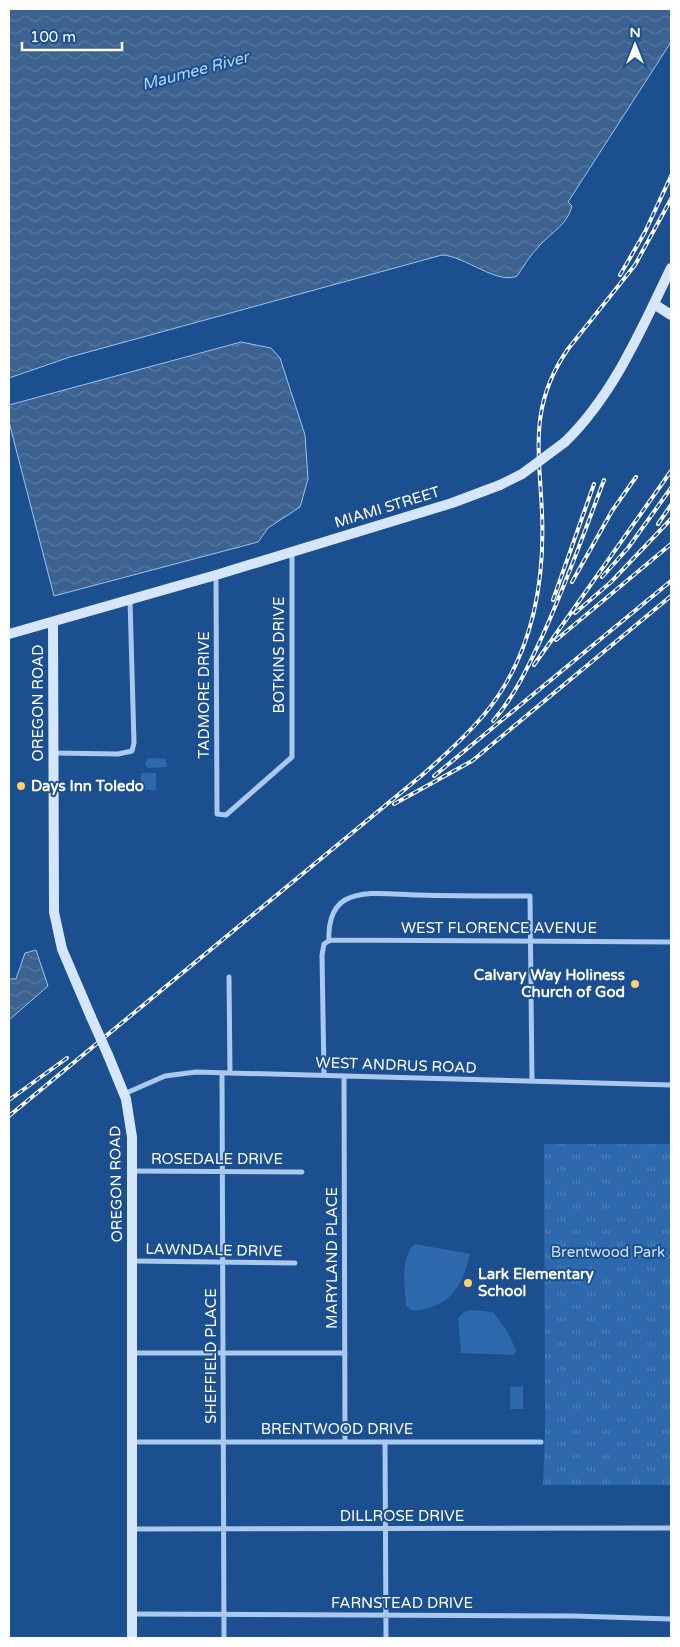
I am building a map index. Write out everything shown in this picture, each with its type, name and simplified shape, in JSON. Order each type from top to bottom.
[{"type":"street","name":"MIAMI STREET","points":[[9,634],[216,575],[452,503],[500,485],[522,474],[564,442],[592,414],[610,388],[671,268]]},
{"type":"street","points":[[654,304],[671,315]]},
{"type":"street","name":"BOTKINS DRIVE","points":[[217,814],[226,815],[234,810],[264,780],[292,757],[292,552]]},
{"type":"street","name":"TADMORE DRIVE","points":[[216,575],[217,814]]},
{"type":"street","points":[[54,753],[118,754],[132,750],[134,743],[130,600]]},
{"type":"street","name":"OREGON ROAD","points":[[53,623],[55,920],[62,949],[124,1094],[130,1122],[132,1171],[132,1638]]},
{"type":"street","points":[[324,1075],[322,955],[328,941],[329,928],[334,913],[342,902],[353,896],[384,895],[530,896],[532,1081]]},
{"type":"street","name":"WEST FLORENCE AVENUE","points":[[328,941],[531,940],[671,942]]},
{"type":"street","points":[[229,977],[230,1073]]},
{"type":"street","name":"WEST ANDRUS ROAD","points":[[124,1094],[153,1081],[173,1075],[222,1073],[671,1084]]},
{"type":"street","name":"SHEFFIELD PLACE","points":[[222,1073],[224,1638]]},
{"type":"street","name":"MARYLAND PLACE","points":[[344,1076],[345,1441]]},
{"type":"street","name":"ROSEDALE DRIVE","points":[[132,1171],[302,1172]]},
{"type":"street","name":"LAWNDALE DRIVE","points":[[132,1261],[295,1263]]},
{"type":"street","points":[[132,1353],[345,1353]]},
{"type":"street","name":"BRENTWOOD DRIVE","points":[[132,1442],[541,1442]]},
{"type":"street","points":[[385,1442],[386,1638]]},
{"type":"street","name":"DILLROSE DRIVE","points":[[132,1529],[671,1528]]},
{"type":"street","name":"FARNSTEAD DRIVE","points":[[132,1614],[574,1616],[671,1619]]},
{"type":"green space","points":[[148,758],[166,759],[167,767],[148,768],[145,764]]},
{"type":"green space","points":[[141,773],[156,773],[156,790],[141,790]]},
{"type":"green space","name":"Brentwood Park","points":[[544,1144],[671,1144],[671,1485],[543,1485],[545,1430]]},
{"type":"green space","points":[[415,1244],[470,1254],[463,1277],[452,1294],[437,1305],[413,1311],[406,1306],[404,1273],[407,1257]]},
{"type":"green space","points":[[471,1310],[493,1312],[507,1331],[516,1350],[515,1355],[461,1353],[458,1318],[464,1312]]},
{"type":"green space","points":[[523,1386],[523,1409],[510,1409],[510,1387]]},
{"type":"water","name":"Maumee River","points":[[9,9],[671,9],[671,42],[568,202],[572,206],[567,218],[537,249],[517,276],[509,278],[500,277],[461,260],[442,255],[70,357],[9,378]]},
{"type":"water","points":[[241,342],[271,348],[280,358],[305,435],[308,479],[300,507],[268,528],[258,542],[54,596],[9,422],[9,405]]},
{"type":"water","points":[[36,950],[48,986],[9,1020],[9,979],[16,979],[25,953]]},
{"type":"railway","points":[[620,275],[645,232],[671,176]]},
{"type":"railway","points":[[9,1116],[421,776],[468,732],[483,716],[499,694],[524,646],[537,594],[542,540],[539,428],[547,389],[568,349],[635,265],[671,199]]},
{"type":"railway","points":[[534,665],[671,471]]},
{"type":"railway","points":[[572,582],[612,511],[636,477]]},
{"type":"railway","points":[[493,721],[514,692],[541,639],[566,580],[604,480]]},
{"type":"railway","points":[[553,600],[594,484]]},
{"type":"railway","points":[[602,577],[628,548],[671,488]]},
{"type":"railway","points":[[658,524],[671,505]]},
{"type":"railway","points":[[575,613],[611,582],[671,519]]},
{"type":"railway","points":[[556,640],[671,544]]},
{"type":"railway","points":[[434,776],[671,581]]},
{"type":"railway","points":[[394,804],[472,761],[671,596]]},
{"type":"railway","points":[[9,1100],[67,1058]]},
{"type":"place","name":"Days Inn Toledo","points":[[21,786]]},
{"type":"place","name":"Calvary Way Holiness Church of God","points":[[635,984]]},
{"type":"place","name":"Lark Elementary School","points":[[468,1283]]}]
